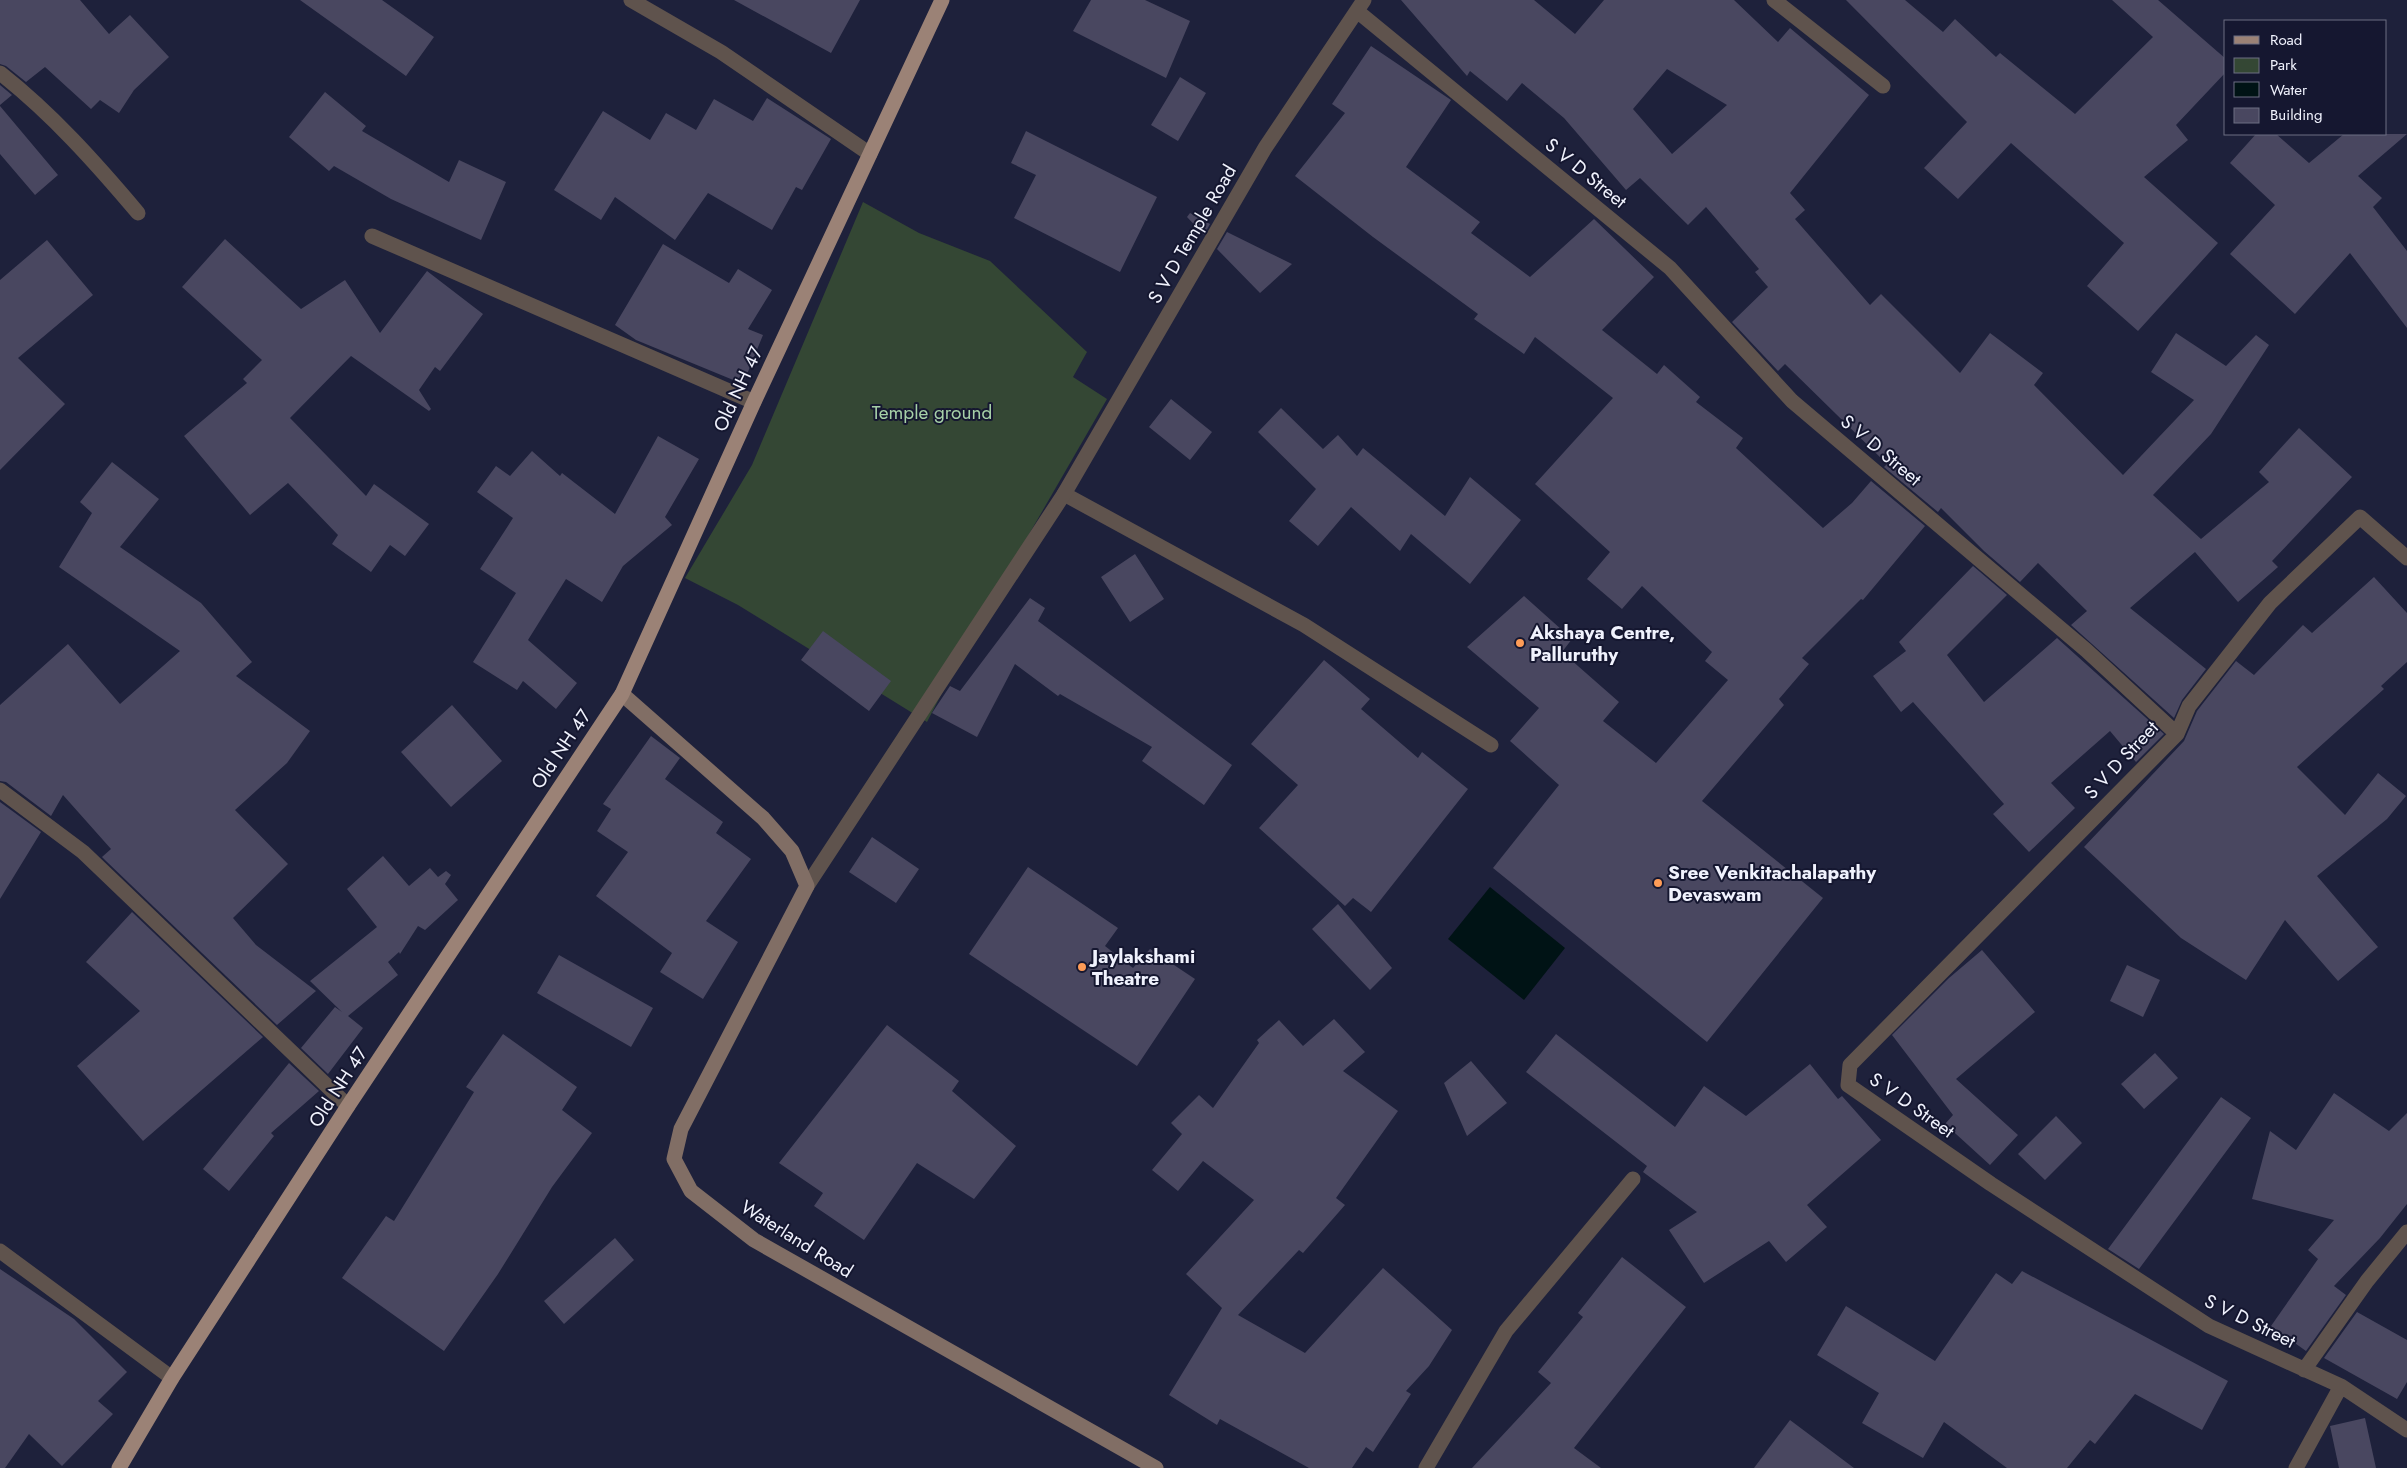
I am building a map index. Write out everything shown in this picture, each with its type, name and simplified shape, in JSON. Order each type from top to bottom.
[{"type":"main road","name":"Old NH 47","points":[[119,1468],[172,1378],[348,1106],[622,694],[754,402],[942,0]]},
{"type":"main road","points":[[622,694],[763,818],[792,851],[807,886]]},
{"type":"main road","name":"Waterland Road","points":[[807,886],[681,1129],[674,1160],[691,1191],[754,1240],[1156,1468]]},
{"type":"street","points":[[631,0],[721,52],[870,154]]},
{"type":"street","points":[[1774,0],[1882,86]]},
{"type":"street","name":"S V D Temple Road","points":[[807,886],[1064,494],[1265,148],[1360,6]]},
{"type":"street","name":"S V D Street","points":[[1360,6],[1670,268],[1792,400],[2078,644],[2177,734],[1850,1065],[1848,1085],[1991,1184],[2209,1326],[2341,1386],[2407,1430]]},
{"type":"street","points":[[0,73],[36,102],[97,164],[138,213]]},
{"type":"street","points":[[372,236],[754,402]]},
{"type":"street","points":[[1064,494],[1304,625],[1491,745]]},
{"type":"street","points":[[2177,734],[2189,706],[2270,603],[2360,517],[2407,558]]},
{"type":"street","points":[[0,790],[84,852],[348,1106]]},
{"type":"street","points":[[1426,1468],[1506,1330],[1633,1179]]},
{"type":"street","points":[[2304,1370],[2367,1281],[2407,1232]]},
{"type":"street","points":[[0,1251],[172,1378]]},
{"type":"street","points":[[2296,1468],[2341,1386]]},
{"type":"green space","name":"Temple ground","points":[[863,202],[919,233],[990,261],[1087,352],[1073,377],[1107,399],[980,619],[927,722],[738,605],[685,578],[752,465]]},
{"type":"water","points":[[1490,887],[1565,948],[1524,1000],[1448,939]]},
{"type":"building","points":[[0,0],[80,0],[109,34],[130,15],[169,57],[134,90],[119,113],[100,100],[91,109],[45,67],[26,82],[6,66],[0,64]]},
{"type":"building","points":[[300,0],[382,0],[434,37],[406,76]]},
{"type":"building","points":[[734,0],[860,0],[831,53]]},
{"type":"building","points":[[1091,0],[1145,0],[1190,21],[1166,78],[1073,31]]},
{"type":"building","points":[[1401,0],[1534,0],[1575,34],[1604,0],[1734,0],[1778,42],[1790,28],[1869,95],[1790,193],[1805,210],[1795,219],[1870,305],[1881,294],[1960,373],[1990,333],[2043,373],[2034,385],[2123,475],[2194,400],[2151,372],[2176,333],[2226,366],[2256,335],[2269,345],[2211,434],[2153,495],[2201,539],[2269,482],[2259,472],[2299,428],[2352,477],[2272,561],[2278,567],[2238,602],[2195,552],[2130,608],[2206,669],[2182,700],[2174,718],[2071,625],[2087,611],[2038,563],[2020,582],[1984,551],[1941,508],[1938,512],[1884,467],[1887,464],[1785,364],[1778,371],[1732,322],[1768,287],[1755,272],[1759,269],[1706,207],[1688,225],[1640,178],[1626,190],[1564,118],[1522,83],[1507,101],[1470,71],[1467,76]],"holes":[[[1667,69],[1727,105],[1672,154],[1633,109]]]},
{"type":"building","points":[[1846,0],[1905,0],[1943,32],[1955,19],[1996,57],[2000,53],[2075,114],[2153,37],[2112,0],[2158,0],[2224,57],[2224,74],[2176,125],[2188,140],[2144,177],[2218,243],[2138,331],[2087,286],[2124,243],[2011,143],[1958,199],[1924,168],[1967,122]]},
{"type":"building","points":[[1371,46],[1451,100],[1406,167],[1480,222],[1471,233],[1530,277],[1594,219],[1654,277],[1602,330],[1657,374],[1664,365],[1700,397],[1696,402],[1743,438],[1736,448],[1823,528],[1852,503],[1871,481],[1925,526],[1863,600],[1861,599],[1802,658],[1809,664],[1779,699],[1784,705],[1702,801],[1823,898],[1707,1042],[1493,868],[1559,785],[1510,741],[1539,708],[1467,647],[1524,596],[1572,639],[1562,652],[1619,702],[1603,721],[1656,763],[1728,680],[1705,661],[1712,652],[1642,586],[1622,609],[1587,579],[1610,552],[1535,484],[1613,398],[1535,337],[1524,354],[1474,319],[1478,314],[1373,237],[1295,176],[1345,113],[1332,104]]},
{"type":"building","points":[[1180,77],[1206,93],[1178,141],[1151,125]]},
{"type":"building","points":[[0,85],[12,95],[0,105]]},
{"type":"building","points":[[325,92],[366,126],[362,131],[449,182],[459,160],[506,182],[481,240],[391,199],[334,166],[329,171],[289,137]]},
{"type":"building","points":[[767,98],[831,139],[802,190],[796,187],[772,230],[708,193],[675,240],[615,197],[601,220],[554,190],[603,111],[650,140],[666,113],[696,130],[714,99],[753,121]]},
{"type":"building","points":[[0,106],[58,175],[35,195],[0,154]]},
{"type":"building","points":[[1026,131],[1157,197],[1120,272],[1014,218],[1036,175],[1011,163]]},
{"type":"building","points":[[2407,134],[2358,176],[2382,198],[2373,207],[2407,251],[2407,328],[2350,253],[2295,314],[2230,254],[2275,205],[2230,163],[2255,135],[2277,135],[2309,163],[2343,135]]},
{"type":"building","points":[[1190,213],[1210,224],[1204,235],[1187,217]]},
{"type":"building","points":[[1227,232],[1292,264],[1260,293],[1217,249]]},
{"type":"building","points":[[225,239],[301,309],[345,280],[380,333],[427,271],[483,314],[440,371],[435,367],[419,390],[431,409],[429,411],[351,356],[290,418],[366,496],[374,484],[429,524],[405,556],[390,545],[371,572],[332,544],[338,535],[288,483],[250,515],[184,436],[247,383],[243,379],[262,360],[182,287]]},
{"type":"building","points":[[47,240],[93,295],[18,358],[65,404],[0,470],[0,280]]},
{"type":"building","points":[[663,244],[729,283],[738,269],[772,290],[748,329],[763,335],[743,384],[636,340],[615,325]]},
{"type":"building","points":[[1171,399],[1212,432],[1190,460],[1149,427]]},
{"type":"building","points":[[1281,408],[1323,449],[1338,435],[1357,456],[1363,448],[1445,516],[1470,477],[1521,520],[1470,584],[1411,534],[1400,551],[1351,507],[1318,546],[1289,521],[1316,489],[1258,432]]},
{"type":"building","points":[[658,436],[699,459],[665,517],[672,525],[623,566],[602,602],[566,579],[528,640],[577,683],[556,709],[523,681],[517,690],[473,662],[516,593],[480,569],[513,518],[477,492],[496,466],[510,476],[532,451],[560,476],[562,473],[615,514]]},
{"type":"building","points":[[112,462],[159,499],[120,547],[201,603],[252,662],[236,676],[310,731],[287,763],[235,810],[288,864],[233,918],[256,945],[316,991],[277,1025],[102,857],[111,849],[63,795],[51,816],[6,782],[0,781],[0,705],[68,644],[120,704],[180,651],[59,567],[92,513],[80,502]]},
{"type":"building","points":[[1135,554],[1164,599],[1130,622],[1101,577]]},
{"type":"building","points":[[1973,566],[2007,595],[1947,655],[1984,702],[2057,638],[2164,734],[2136,762],[2110,731],[2051,783],[2075,808],[2029,852],[1993,814],[2004,804],[1913,702],[1901,712],[1873,676],[1906,651],[1899,642]]},
{"type":"building","points":[[2374,577],[2407,613],[2407,662],[2381,686],[2384,689],[2297,767],[2345,815],[2378,773],[2406,796],[2387,819],[2317,876],[2378,947],[2338,981],[2285,920],[2246,980],[2181,938],[2084,847],[2184,741],[2197,711],[2236,661],[2254,675],[2303,625],[2312,633]]},
{"type":"building","points":[[1030,598],[1045,608],[1038,621],[1232,765],[1204,805],[1142,761],[1152,747],[1060,694],[1058,696],[1015,664],[977,737],[932,713],[950,686],[960,691]]},
{"type":"building","points":[[823,631],[891,681],[869,711],[801,660]]},
{"type":"building","points":[[1324,660],[1370,699],[1361,709],[1418,758],[1422,752],[1468,789],[1371,912],[1353,898],[1345,906],[1259,828],[1298,785],[1251,744]]},
{"type":"building","points":[[452,705],[502,761],[451,807],[401,752]]},
{"type":"building","points":[[651,736],[680,758],[665,779],[723,822],[716,833],[751,859],[706,921],[738,942],[703,999],[660,972],[672,953],[596,896],[628,852],[597,831],[611,809],[603,804]]},
{"type":"building","points":[[0,802],[41,832],[0,899]]},
{"type":"building","points":[[872,837],[919,869],[896,903],[849,872]]},
{"type":"building","points":[[383,856],[409,886],[430,868],[438,877],[446,871],[451,875],[445,884],[458,900],[425,930],[418,926],[400,954],[399,952],[388,962],[398,975],[348,1016],[363,1028],[328,1074],[301,1048],[335,1007],[342,1012],[310,981],[377,927],[347,889]]},
{"type":"building","name":"Jaylakshami Theatre","points":[[1028,867],[1118,928],[1105,946],[1133,968],[1150,949],[1195,979],[1137,1066],[969,954]]},
{"type":"building","points":[[1338,904],[1392,968],[1370,990],[1312,929]]},
{"type":"building","points":[[132,912],[263,1037],[143,1141],[77,1066],[140,1011],[86,962]]},
{"type":"building","points":[[1982,950],[2035,1012],[1956,1079],[2018,1135],[1990,1165],[1945,1124],[1953,1115],[1892,1035],[1949,978]]},
{"type":"building","points":[[559,955],[653,1008],[631,1047],[537,993]]},
{"type":"building","points":[[2127,965],[2160,980],[2143,1017],[2110,1001]]},
{"type":"building","points":[[1334,1019],[1365,1052],[1343,1071],[1398,1111],[1336,1198],[1345,1205],[1303,1253],[1299,1250],[1238,1315],[1305,1353],[1383,1268],[1452,1330],[1429,1366],[1406,1391],[1411,1394],[1373,1452],[1366,1447],[1352,1468],[1309,1468],[1220,1419],[1217,1425],[1169,1395],[1222,1308],[1186,1274],[1254,1200],[1203,1161],[1178,1191],[1152,1170],[1182,1134],[1171,1123],[1199,1095],[1213,1108],[1259,1043],[1257,1040],[1279,1020],[1303,1046]]},
{"type":"building","points":[[887,1025],[959,1081],[952,1091],[1016,1146],[974,1199],[917,1163],[864,1240],[814,1206],[823,1193],[779,1163]]},
{"type":"building","points":[[503,1034],[577,1087],[562,1110],[592,1133],[552,1187],[498,1274],[444,1351],[342,1278],[386,1216],[394,1221],[474,1092],[466,1087]]},
{"type":"building","points":[[1556,1034],[1675,1127],[1704,1086],[1746,1116],[1810,1064],[1838,1099],[1842,1096],[1881,1140],[1807,1205],[1827,1227],[1786,1262],[1769,1241],[1704,1283],[1669,1230],[1697,1212],[1643,1172],[1647,1166],[1526,1072]]},
{"type":"building","points":[[2155,1053],[2178,1078],[2144,1109],[2121,1084]]},
{"type":"building","points":[[1471,1061],[1507,1103],[1467,1136],[1444,1083]]},
{"type":"building","points":[[289,1063],[319,1091],[271,1133],[274,1136],[229,1191],[203,1169]]},
{"type":"building","points":[[2334,1093],[2389,1131],[2407,1113],[2407,1204],[2380,1238],[2334,1286],[2346,1295],[2306,1351],[2271,1326],[2318,1259],[2308,1250],[2334,1220],[2252,1199],[2270,1131],[2296,1150]]},
{"type":"building","points":[[2221,1097],[2251,1118],[2139,1269],[2108,1249]]},
{"type":"building","points":[[2056,1116],[2082,1143],[2045,1180],[2018,1154]]},
{"type":"building","points":[[615,1238],[634,1260],[564,1324],[544,1301]]},
{"type":"building","points":[[1622,1257],[1686,1307],[1574,1448],[1601,1468],[1472,1468],[1551,1383],[1538,1372],[1583,1317],[1578,1313]]},
{"type":"building","points":[[0,1269],[74,1319],[127,1372],[98,1401],[113,1414],[62,1466],[29,1434],[5,1468],[0,1468]]},
{"type":"building","points":[[2022,1271],[2228,1381],[2202,1430],[2135,1394],[2095,1444],[2090,1440],[2067,1468],[2007,1468],[1944,1422],[1923,1458],[1862,1423],[1879,1393],[1817,1355],[1846,1306],[1935,1361],[1996,1273],[2012,1284]]},
{"type":"building","points":[[2357,1312],[2407,1340],[2407,1382],[2397,1399],[2324,1358]]},
{"type":"building","points":[[2365,1418],[2376,1468],[2339,1468],[2330,1426]]},
{"type":"building","points":[[1790,1420],[1854,1468],[1754,1468]]},
{"type":"place","name":"Akshaya Centre, Palluruthy","points":[[1520,643]]},
{"type":"place","name":"Sree Venkitachalapathy Devaswam","points":[[1658,883]]},
{"type":"place","name":"Jaylakshami Theatre","points":[[1082,967]]}]
